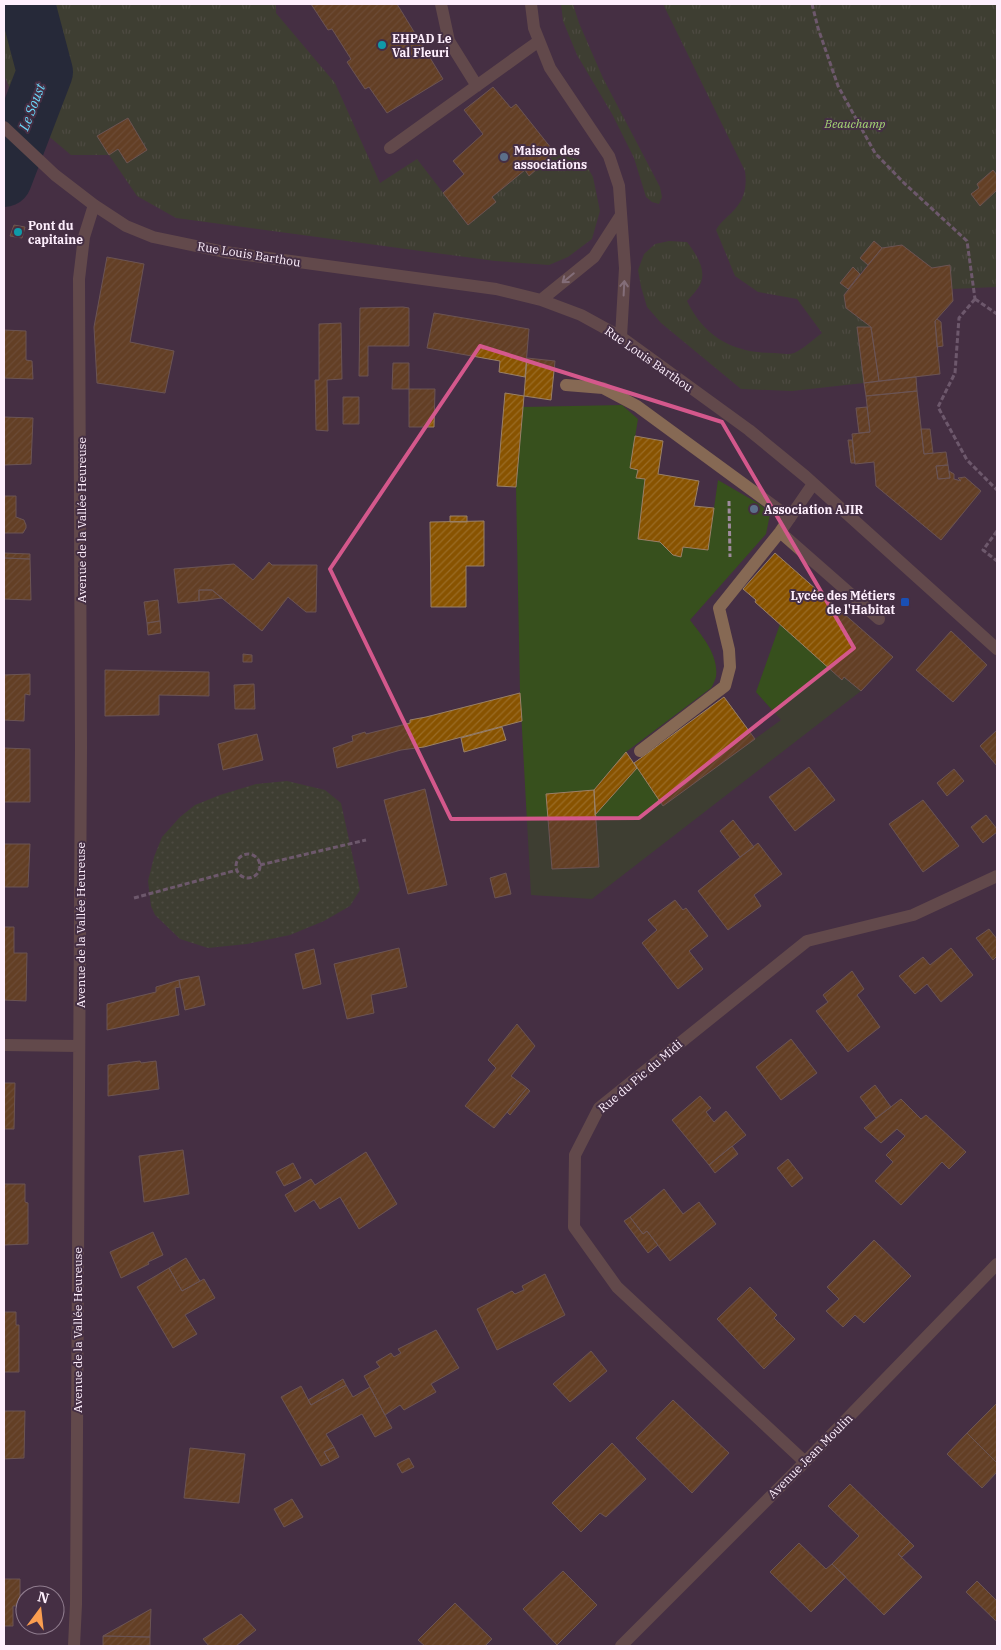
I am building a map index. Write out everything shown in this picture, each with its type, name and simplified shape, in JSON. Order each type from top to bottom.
[{"type":"street","points":[[441,4],[449,41],[477,86]]},
{"type":"street","points":[[531,4],[534,28],[550,68],[609,156],[619,186],[625,268],[621,337]]},
{"type":"street","points":[[390,148],[539,41]]},
{"type":"street","name":"Rue Louis Barthou","points":[[4,127],[55,175],[94,206],[126,226],[153,237],[216,250],[496,289],[541,300],[581,315],[621,337],[748,430],[813,484],[997,648]]},
{"type":"street","name":"Avenue de la Vallée Heureuse","points":[[74,1646],[76,1594],[81,679],[79,279],[84,237],[94,206]]},
{"type":"street","points":[[541,300],[594,257],[621,216]]},
{"type":"street","points":[[566,385],[603,388],[637,406],[790,518]]},
{"type":"street","points":[[640,751],[724,686],[730,667],[729,650],[719,608],[780,532],[813,484]]},
{"type":"street","points":[[780,532],[879,619]]},
{"type":"street","name":"Rue du Pic du Midi","points":[[804,1462],[617,1287],[574,1227],[575,1155],[599,1108],[807,941],[913,915],[997,876]]},
{"type":"street","points":[[4,1044],[79,1046]]},
{"type":"street","name":"Avenue Jean Moulin","points":[[621,1646],[997,1264]]},
{"type":"path","points":[[812,4],[818,28],[838,86],[875,153],[904,183],[968,241],[975,299],[959,318],[955,373],[938,407],[967,460],[997,490]]},
{"type":"path","points":[[975,299],[997,314]]},
{"type":"path","points":[[728,473],[731,592]]},
{"type":"path","points":[[997,531],[983,550],[997,562]]},
{"type":"path","points":[[260,865],[366,840]]},
{"type":"path","points":[[244,854],[251,854],[258,858],[260,865],[258,873],[252,878],[244,877],[237,870],[238,858],[244,854]]},
{"type":"path","points":[[134,898],[237,870]]},
{"type":"highlighted area","points":[[480,346],[722,422],[854,648],[639,818],[451,819],[330,569]]},
{"type":"green space","points":[[4,4],[276,4],[276,13],[335,83],[380,183],[417,159],[468,225],[492,197],[525,170],[529,175],[555,153],[584,161],[593,177],[600,211],[592,239],[568,257],[549,265],[495,261],[176,218],[137,196],[109,155],[71,155],[20,112],[4,75]]},
{"type":"green space","points":[[561,4],[573,4],[579,23],[603,78],[660,187],[662,197],[659,204],[652,202],[646,197],[634,158],[612,114],[577,55],[563,21]]},
{"type":"green space","name":"Beauchamp","points":[[663,4],[997,4],[997,287],[952,289],[950,266],[932,268],[902,245],[882,248],[860,274],[853,267],[840,283],[848,289],[844,295],[846,308],[871,327],[857,328],[864,383],[792,391],[741,389],[661,323],[647,307],[638,270],[644,254],[655,244],[669,241],[687,242],[698,258],[702,276],[698,288],[687,301],[703,325],[722,341],[746,350],[789,354],[801,349],[822,333],[797,299],[758,292],[735,276],[716,230],[735,209],[743,196],[746,181],[745,171]]},
{"type":"green space","points":[[622,405],[638,419],[630,468],[638,470],[636,478],[645,479],[638,539],[660,542],[673,555],[681,557],[683,547],[708,550],[718,480],[761,505],[770,514],[766,534],[690,620],[709,646],[715,661],[716,677],[711,688],[626,752],[594,790],[546,794],[552,869],[599,867],[595,815],[637,768],[664,805],[781,720],[756,692],[780,624],[842,680],[844,677],[861,691],[592,899],[531,895],[520,693],[516,487],[523,407]]},
{"type":"green space","points":[[287,781],[325,790],[341,803],[360,890],[350,906],[324,921],[290,935],[247,944],[208,948],[180,939],[155,915],[151,906],[148,881],[154,857],[162,837],[180,817],[195,805],[256,784]]},
{"type":"building","name":"EHPAD Le Val Fleuri","points":[[311,4],[397,4],[443,79],[387,113],[369,87],[365,89],[347,62],[351,59],[332,29],[328,30]]},
{"type":"building","name":"Maison des associations","points":[[493,87],[511,108],[516,104],[555,153],[529,176],[525,170],[492,197],[496,202],[468,225],[443,193],[464,174],[453,161],[483,134],[464,110]]},
{"type":"building","points":[[128,118],[147,150],[127,163],[118,149],[109,155],[97,136]]},
{"type":"building","points":[[993,170],[997,175],[997,190],[980,206],[971,194],[979,188],[977,184]]},
{"type":"building","name":"Pont du capitaine","points":[[14,225],[25,227],[22,238],[10,236]]},
{"type":"building","points":[[874,241],[882,248],[868,265],[860,258]]},
{"type":"building","points":[[902,245],[932,268],[950,265],[953,301],[935,321],[940,374],[879,381],[871,327],[846,308],[844,295],[882,248]]},
{"type":"building","points":[[107,257],[144,264],[130,342],[174,351],[165,393],[97,383],[94,327]]},
{"type":"building","points":[[853,267],[860,274],[848,289],[840,283]]},
{"type":"building","points":[[360,308],[409,308],[409,346],[368,346],[368,376],[359,376]]},
{"type":"building","points":[[434,313],[529,329],[525,377],[499,372],[500,361],[427,348]]},
{"type":"building","points":[[937,319],[941,322],[943,346],[937,347],[935,321]]},
{"type":"building","points":[[341,323],[342,379],[327,380],[328,431],[316,430],[315,380],[319,380],[319,324]]},
{"type":"building","points":[[857,327],[871,327],[879,381],[864,383]]},
{"type":"building","points":[[4,330],[26,331],[26,360],[32,361],[33,379],[4,378]]},
{"type":"building","points":[[527,358],[555,361],[551,400],[524,396]]},
{"type":"building","points":[[393,363],[409,363],[409,389],[392,389]]},
{"type":"building","points":[[916,377],[917,391],[866,396],[864,383]]},
{"type":"building","points":[[409,389],[435,389],[434,427],[409,427]]},
{"type":"building","points":[[917,391],[924,454],[946,452],[948,465],[936,466],[938,479],[950,478],[949,471],[954,474],[954,479],[961,481],[958,478],[965,477],[981,491],[941,540],[876,486],[874,462],[855,464],[852,434],[870,432],[866,396]]},
{"type":"building","points":[[505,393],[524,396],[516,487],[497,486]]},
{"type":"building","points":[[343,397],[359,397],[359,424],[343,424]]},
{"type":"building","points":[[867,407],[870,432],[859,433],[856,408]]},
{"type":"building","points":[[4,417],[33,418],[31,464],[4,465]]},
{"type":"building","points":[[921,429],[930,429],[933,453],[924,454]]},
{"type":"building","points":[[635,436],[663,441],[658,474],[699,481],[694,506],[714,508],[708,550],[683,547],[681,557],[673,555],[660,542],[638,539],[645,479],[636,478],[638,470],[630,468]]},
{"type":"building","points":[[848,440],[852,440],[855,463],[851,463]]},
{"type":"building","points":[[948,465],[950,478],[938,479],[936,466]]},
{"type":"building","points":[[4,496],[16,496],[16,517],[24,520],[26,525],[23,533],[4,533]]},
{"type":"building","points":[[450,516],[467,516],[467,522],[450,522]]},
{"type":"building","points":[[484,521],[484,566],[466,566],[466,607],[431,607],[430,522]]},
{"type":"building","points":[[4,553],[30,554],[30,559],[4,558]]},
{"type":"building","points":[[775,553],[893,657],[861,691],[844,677],[842,680],[743,589]]},
{"type":"building","points":[[4,558],[30,559],[31,600],[4,599]]},
{"type":"building","points":[[269,562],[272,565],[317,565],[316,612],[306,612],[288,597],[262,631],[212,590],[199,590],[199,601],[178,603],[174,569],[234,564],[253,580]]},
{"type":"building","points":[[199,590],[212,590],[222,598],[199,601]]},
{"type":"building","points":[[158,600],[160,621],[147,623],[144,602]]},
{"type":"building","points":[[160,621],[161,633],[148,635],[147,623]]},
{"type":"building","points":[[951,631],[987,665],[953,702],[916,670]]},
{"type":"building","points":[[243,654],[252,655],[252,662],[243,662]]},
{"type":"building","points":[[105,670],[209,672],[209,696],[159,695],[159,715],[105,716]]},
{"type":"building","points":[[30,674],[30,695],[25,694],[24,721],[4,720],[4,675]]},
{"type":"building","points":[[254,684],[255,709],[235,709],[234,685]]},
{"type":"building","points":[[520,693],[522,721],[424,747],[401,750],[337,768],[333,748],[353,741],[352,736],[410,723],[410,720]]},
{"type":"building","points":[[724,697],[755,739],[663,806],[634,763]]},
{"type":"building","points":[[502,727],[506,740],[464,752],[461,738]]},
{"type":"building","points":[[997,730],[997,766],[980,746]]},
{"type":"building","points":[[257,734],[263,760],[223,770],[218,744]]},
{"type":"building","points":[[4,748],[30,749],[30,802],[4,802]]},
{"type":"building","points":[[626,752],[637,768],[595,815],[594,790]]},
{"type":"building","points":[[809,767],[835,800],[795,831],[769,797]]},
{"type":"building","points":[[954,769],[964,781],[947,796],[937,783]]},
{"type":"building","points":[[425,789],[447,885],[408,894],[384,800]]},
{"type":"building","points":[[594,790],[599,867],[552,869],[546,794]]},
{"type":"building","points":[[923,800],[959,846],[923,872],[889,824]]},
{"type":"building","points":[[986,815],[997,829],[997,832],[983,843],[971,827]]},
{"type":"building","points":[[733,820],[754,847],[740,857],[720,831]]},
{"type":"building","points":[[758,843],[782,874],[754,895],[761,906],[728,930],[698,891]]},
{"type":"building","points":[[4,844],[30,844],[28,887],[4,887]]},
{"type":"building","points":[[506,873],[511,894],[495,898],[490,878]]},
{"type":"building","points":[[675,900],[683,910],[686,908],[708,936],[689,951],[703,969],[678,989],[642,943],[657,930],[648,920]]},
{"type":"building","points":[[4,927],[14,927],[14,953],[27,953],[26,1001],[4,1000]]},
{"type":"building","points":[[989,929],[997,939],[997,956],[993,960],[976,938]]},
{"type":"building","points":[[399,948],[407,987],[371,995],[374,1013],[347,1019],[334,964]]},
{"type":"building","points":[[951,948],[973,975],[941,1002],[927,984],[915,994],[899,976],[923,957],[930,965]]},
{"type":"building","points":[[314,949],[321,984],[303,989],[295,954]]},
{"type":"building","points":[[852,971],[864,989],[857,995],[880,1027],[848,1052],[816,1011],[828,1002],[823,995]]},
{"type":"building","points":[[199,976],[205,1005],[185,1010],[179,980]]},
{"type":"building","points":[[179,980],[180,987],[175,988],[179,1015],[107,1030],[107,1004],[156,992],[156,987]]},
{"type":"building","points":[[517,1024],[535,1046],[511,1076],[527,1088],[494,1128],[465,1106],[496,1068],[488,1060]]},
{"type":"building","points":[[791,1039],[817,1073],[781,1100],[756,1067]]},
{"type":"building","points":[[140,1061],[141,1063],[156,1061],[159,1089],[108,1096],[108,1065]]},
{"type":"building","points":[[4,1083],[15,1083],[14,1129],[4,1129]]},
{"type":"building","points":[[875,1085],[891,1107],[876,1118],[860,1097]]},
{"type":"building","points":[[527,1088],[530,1091],[510,1115],[507,1112]]},
{"type":"building","points":[[700,1096],[711,1108],[706,1112],[714,1122],[726,1111],[746,1135],[709,1165],[672,1120]]},
{"type":"building","points":[[901,1099],[921,1119],[926,1115],[966,1152],[949,1169],[942,1162],[901,1205],[875,1181],[893,1162],[886,1155],[905,1136],[897,1129],[881,1143],[864,1128]]},
{"type":"building","points":[[732,1146],[738,1154],[715,1173],[709,1165]]},
{"type":"building","points":[[183,1150],[189,1194],[144,1202],[139,1156]]},
{"type":"building","points":[[366,1152],[397,1204],[359,1229],[340,1197],[320,1209],[314,1200],[295,1212],[285,1195],[311,1179],[315,1185]]},
{"type":"building","points":[[788,1159],[803,1178],[792,1187],[777,1168]]},
{"type":"building","points":[[293,1163],[301,1178],[284,1186],[276,1172]]},
{"type":"building","points":[[4,1184],[25,1184],[25,1202],[28,1203],[28,1244],[4,1245]]},
{"type":"building","points":[[664,1189],[683,1214],[699,1202],[716,1224],[670,1261],[647,1231],[643,1234],[630,1217]]},
{"type":"building","points":[[630,1217],[643,1234],[647,1231],[658,1245],[648,1253],[624,1221]]},
{"type":"building","points":[[153,1232],[163,1255],[121,1278],[110,1252]]},
{"type":"building","points":[[874,1240],[911,1276],[864,1323],[855,1315],[843,1327],[826,1311],[839,1299],[827,1287]]},
{"type":"building","points":[[186,1258],[200,1281],[182,1291],[169,1268]]},
{"type":"building","points":[[169,1268],[182,1291],[204,1279],[215,1298],[185,1315],[197,1334],[173,1348],[137,1287]]},
{"type":"building","points":[[545,1274],[565,1315],[497,1350],[477,1309],[512,1291],[515,1294],[524,1290],[522,1286]]},
{"type":"building","points":[[750,1287],[777,1315],[774,1318],[795,1339],[764,1369],[717,1319]]},
{"type":"building","points":[[4,1312],[16,1312],[16,1325],[19,1325],[19,1372],[4,1372]]},
{"type":"building","points":[[436,1330],[459,1368],[431,1384],[436,1392],[404,1410],[400,1405],[385,1415],[364,1376],[380,1367],[376,1362],[391,1353],[394,1357],[401,1353],[398,1349]]},
{"type":"building","points":[[591,1351],[607,1371],[570,1402],[553,1384]]},
{"type":"building","points":[[343,1379],[346,1385],[311,1405],[308,1400]]},
{"type":"building","points":[[346,1385],[353,1397],[370,1387],[392,1428],[375,1437],[362,1414],[326,1434],[334,1447],[324,1452],[330,1462],[321,1466],[281,1397],[301,1386],[311,1405]]},
{"type":"building","points":[[673,1400],[729,1453],[692,1493],[636,1438]]},
{"type":"building","points":[[997,1403],[997,1463],[967,1433]]},
{"type":"building","points":[[4,1411],[25,1411],[24,1458],[4,1459]]},
{"type":"building","points":[[967,1433],[997,1463],[997,1472],[982,1488],[947,1454]]},
{"type":"building","points":[[612,1443],[646,1479],[606,1517],[600,1513],[581,1532],[552,1503]]},
{"type":"building","points":[[334,1447],[339,1457],[330,1462],[324,1452]]},
{"type":"building","points":[[190,1448],[245,1454],[239,1503],[184,1498]]},
{"type":"building","points":[[409,1458],[414,1467],[402,1473],[397,1464]]},
{"type":"building","points":[[850,1484],[910,1542],[898,1554],[922,1577],[884,1615],[832,1564],[859,1536],[828,1506]]},
{"type":"building","points":[[292,1499],[303,1517],[284,1527],[274,1509]]},
{"type":"building","points":[[910,1542],[914,1546],[902,1557],[898,1554]]},
{"type":"building","points":[[799,1543],[826,1569],[832,1564],[846,1577],[811,1612],[770,1572]]},
{"type":"building","points":[[563,1571],[597,1605],[557,1645],[523,1609]]},
{"type":"building","points":[[4,1579],[20,1579],[20,1585],[15,1585],[13,1626],[4,1626]]},
{"type":"building","points":[[977,1581],[997,1601],[997,1622],[966,1592]]},
{"type":"building","points":[[455,1603],[492,1639],[485,1646],[425,1646],[418,1640]]},
{"type":"building","points":[[151,1609],[150,1637],[103,1636]]},
{"type":"building","points":[[241,1614],[256,1630],[236,1646],[209,1646],[203,1639]]},
{"type":"building","points":[[103,1636],[150,1637],[150,1646],[103,1646]]},
{"type":"waterway","name":"Le Soust","points":[[4,179],[45,72],[27,4]]},
{"type":"place","name":"EHPAD Le Val Fleuri","points":[[382,45]]},
{"type":"place","name":"Maison des associations","points":[[504,157]]},
{"type":"place","name":"Pont du capitaine","points":[[18,232]]},
{"type":"place","name":"Association AJIR","points":[[754,509]]},
{"type":"place","name":"Lycée des Métiers de l'Habitat","points":[[905,602]]}]
